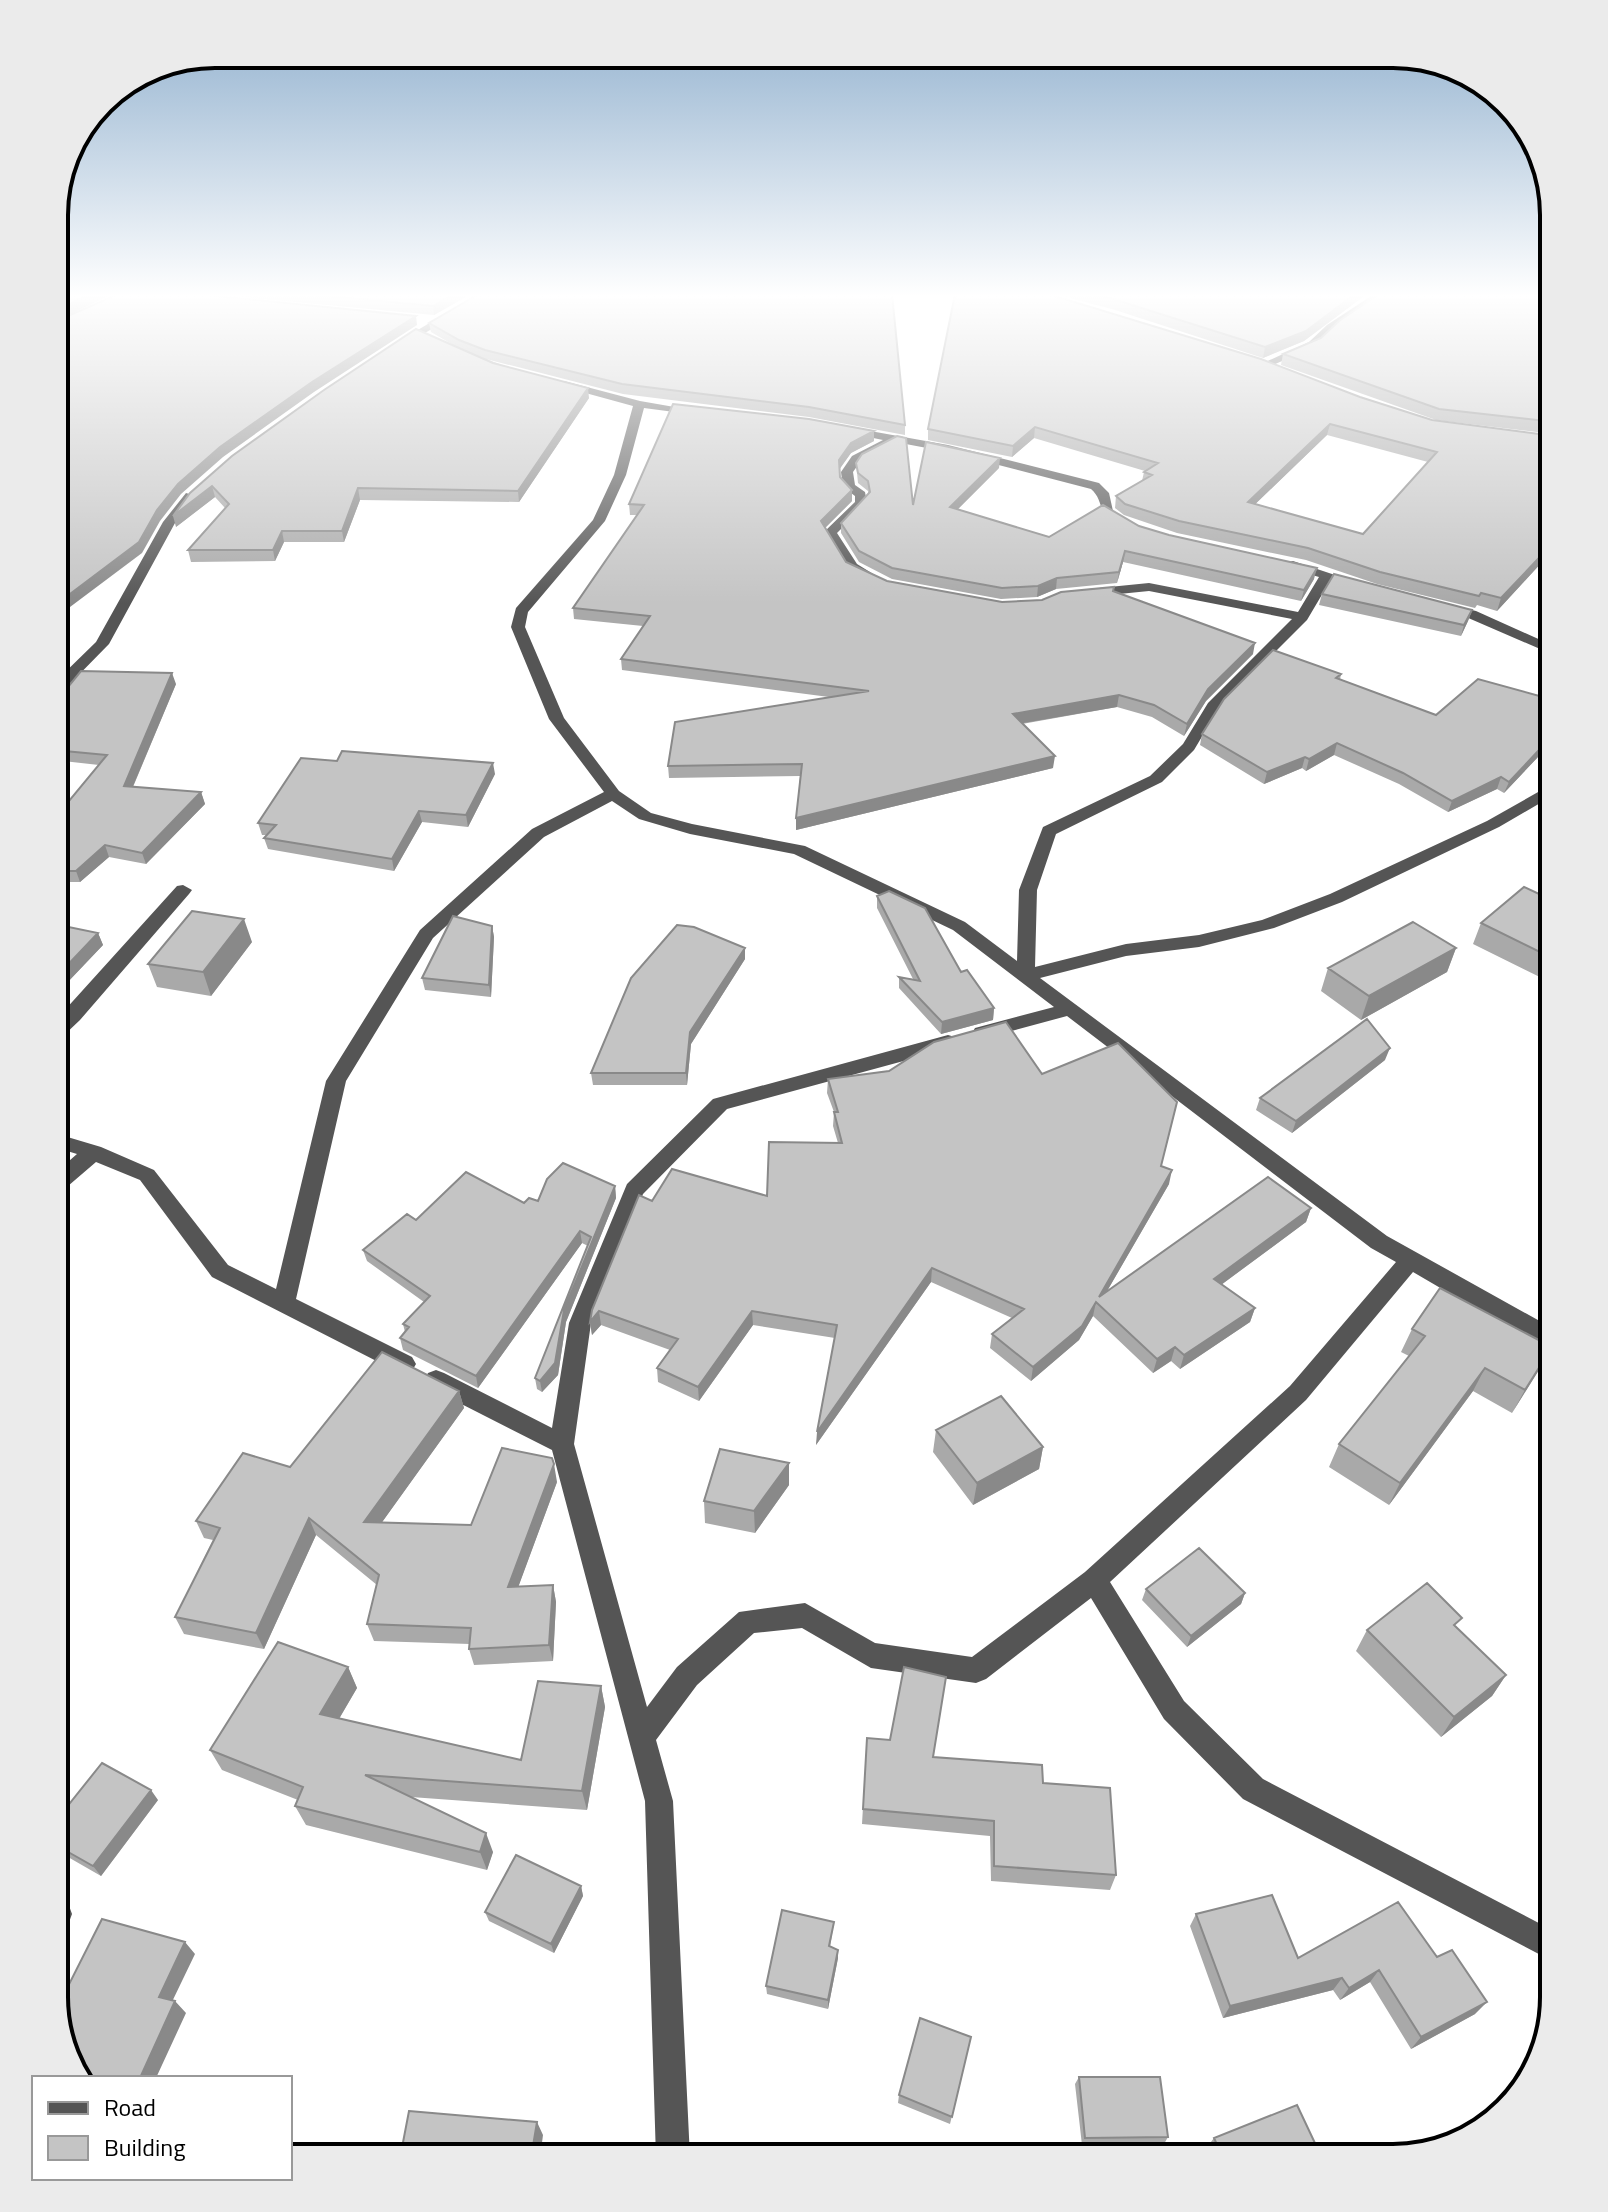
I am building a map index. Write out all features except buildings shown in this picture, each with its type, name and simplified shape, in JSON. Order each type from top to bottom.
[{"type":"street","points":[[614,397],[709,414]]},
{"type":"street","points":[[639,404],[620,475],[599,521],[521,611],[518,627],[557,719],[613,794],[645,816],[690,829],[799,850],[959,926],[1379,1242],[1540,1333]]},
{"type":"street","points":[[837,429],[992,459],[1095,486],[1103,493],[1103,508],[1108,515],[1131,525]]},
{"type":"street","points":[[887,585],[852,567],[830,532],[861,503],[861,495],[849,487],[847,472],[856,459],[894,439]]},
{"type":"street","points":[[68,678],[102,644],[169,522],[197,490]]},
{"type":"street","points":[[1286,563],[1372,590]]},
{"type":"street","points":[[1026,975],[1028,890],[1049,831],[1156,779],[1189,747],[1213,706],[1302,617],[1327,575]]},
{"type":"street","points":[[1071,595],[1149,587],[1302,617]]},
{"type":"street","points":[[1429,603],[1471,614],[1540,645]]},
{"type":"street","points":[[284,1303],[336,1081],[426,934],[538,833],[613,794]]},
{"type":"street","points":[[1026,975],[1126,950],[1199,941],[1268,924],[1336,898],[1493,824],[1540,796]]},
{"type":"street","points":[[68,1020],[183,890]]},
{"type":"street","points":[[672,2144],[659,1801],[562,1444],[580,1323],[634,1190],[720,1104],[1071,1009]]},
{"type":"street","points":[[68,1144],[147,1175],[220,1271],[562,1444]]},
{"type":"street","points":[[68,1174],[94,1152]]},
{"type":"street","points":[[642,1737],[687,1676],[748,1621],[805,1615],[871,1655],[976,1670],[1094,1580],[1298,1393],[1411,1260]]},
{"type":"street","points":[[1094,1580],[1174,1710],[1253,1789],[1540,1940]]}]
